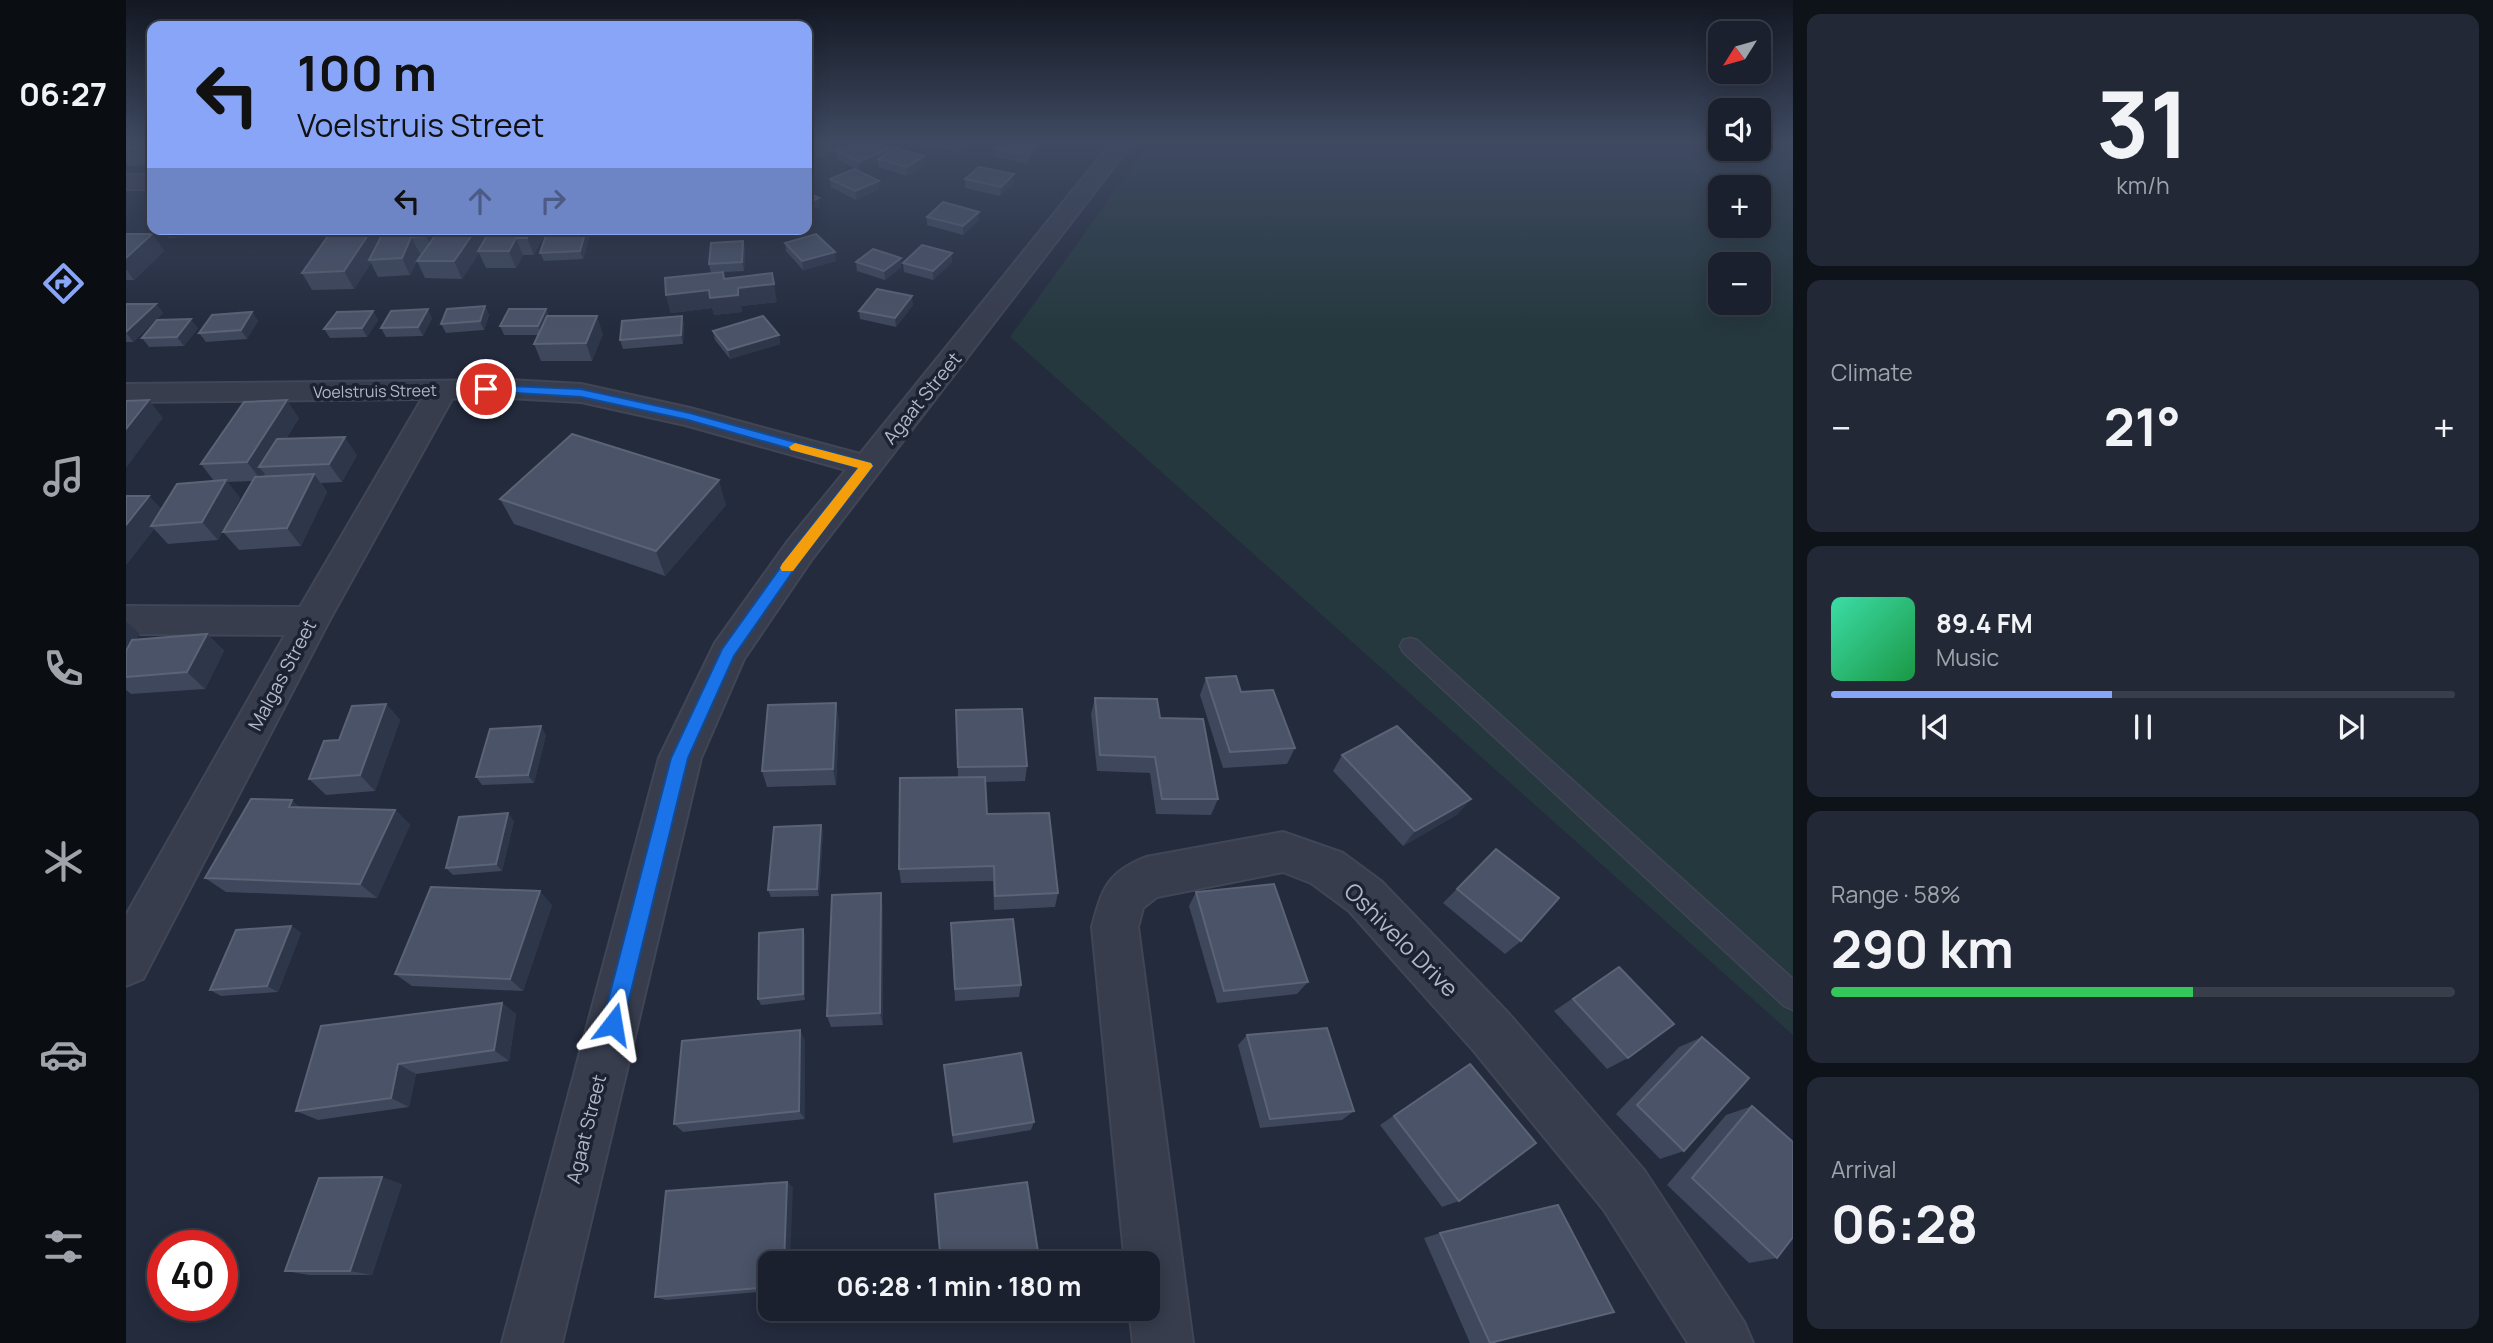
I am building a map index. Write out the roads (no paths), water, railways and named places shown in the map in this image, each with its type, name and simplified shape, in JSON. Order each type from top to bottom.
[{"type":"street","name":"Agaat Street","points":[[532,1343],[680,758],[728,653],[800,550],[1076,205]]},
{"type":"street","name":"Voelstruis Street","points":[[126,393],[509,388],[581,393],[690,417],[867,466]]},
{"type":"street","name":"Malgas Street","points":[[126,962],[311,621],[442,390]]},
{"type":"street","points":[[126,620],[311,621]]},
{"type":"street","name":"Oshivelo Drive","points":[[1163,1343],[1115,927],[1123,896],[1146,878],[1283,852],[1327,868],[1365,896],[1491,1032],[1624,1190],[1723,1343]]},
{"type":"lane","points":[[1410,646],[1793,997]]}]
